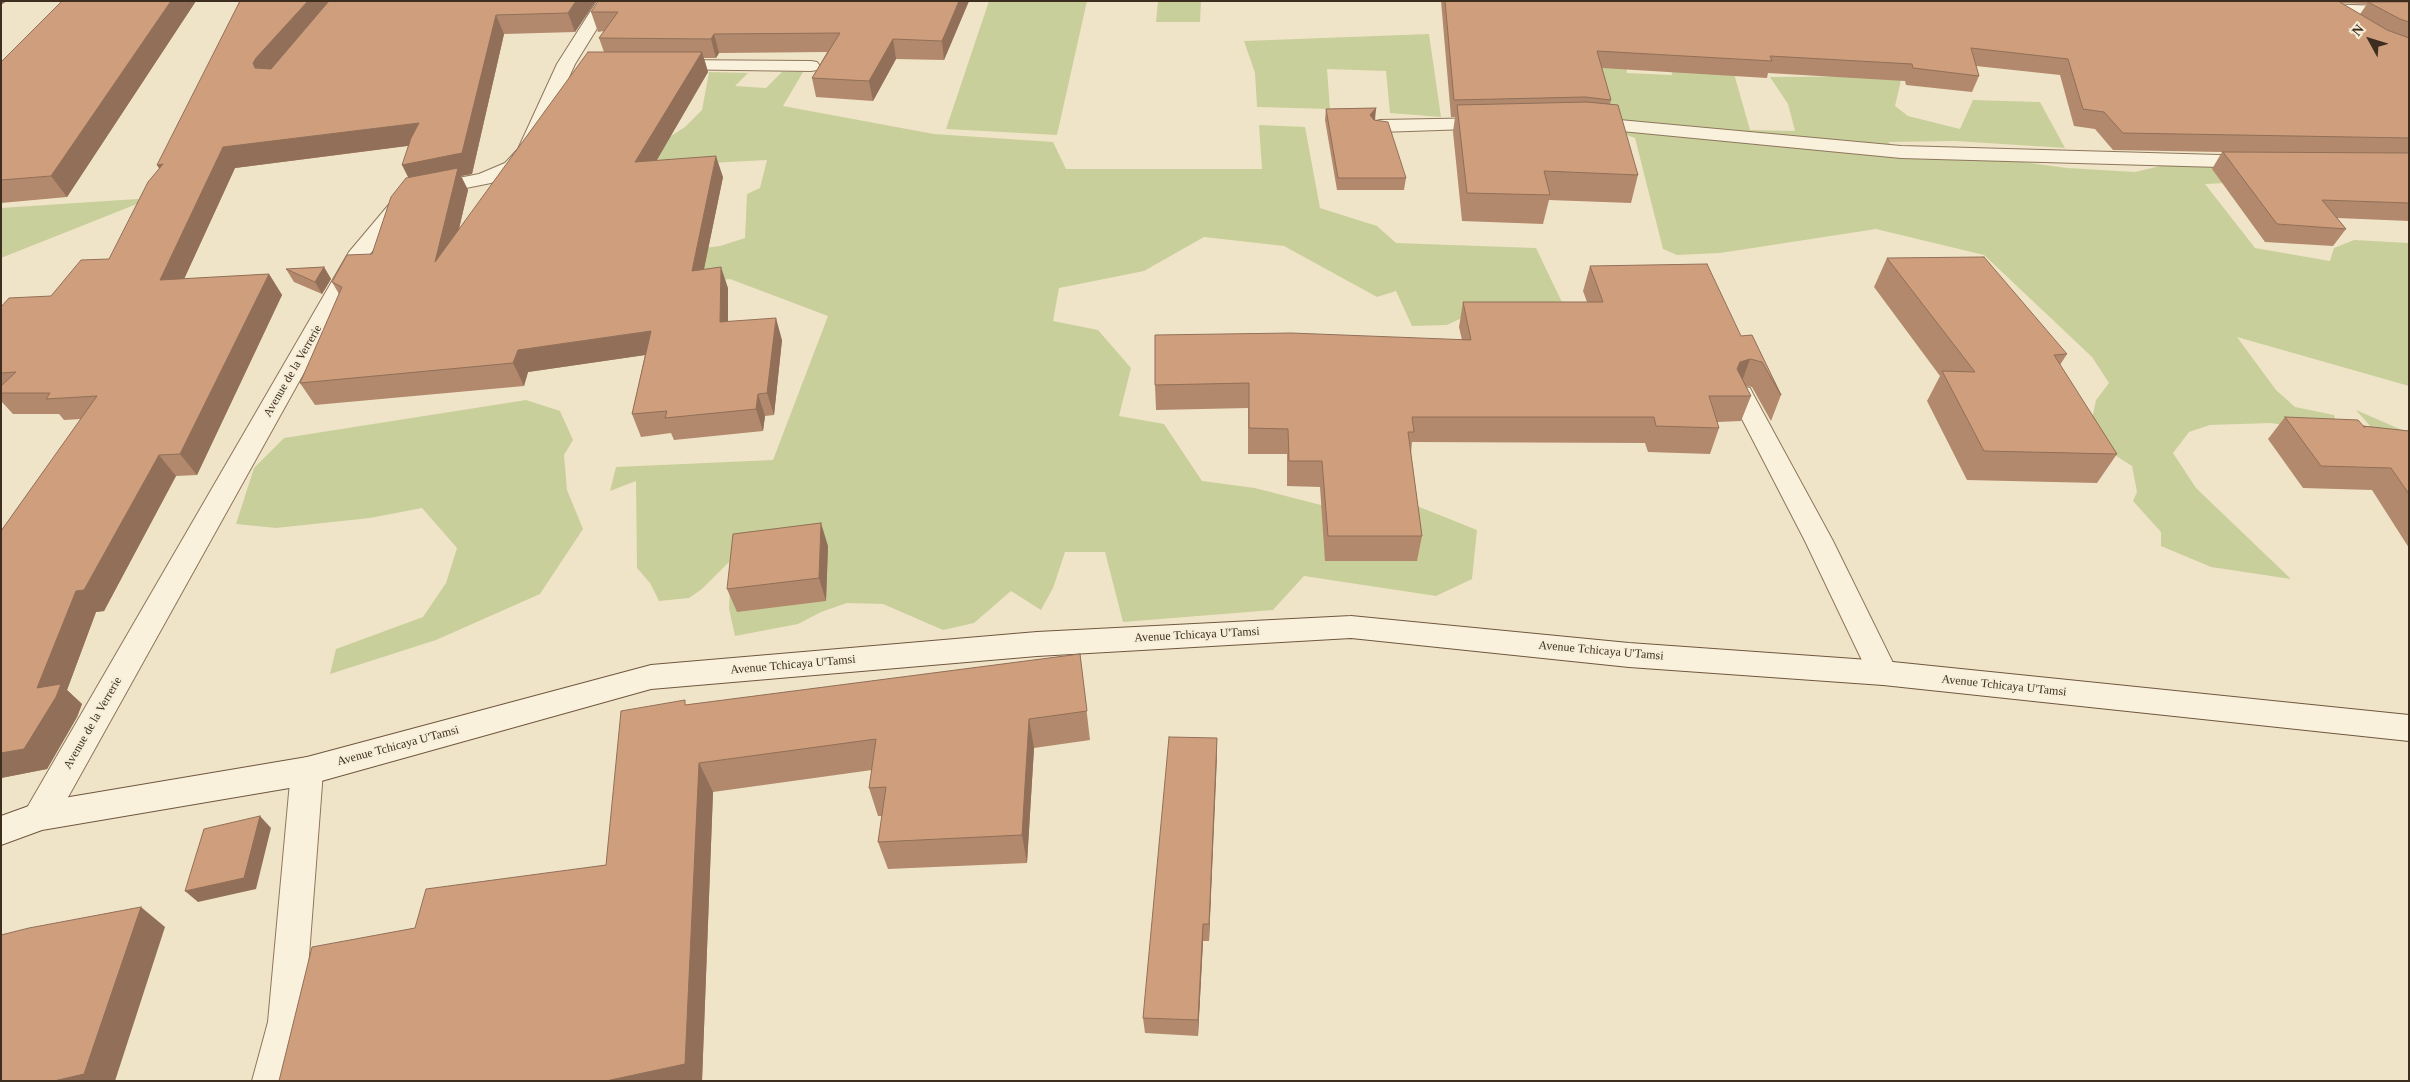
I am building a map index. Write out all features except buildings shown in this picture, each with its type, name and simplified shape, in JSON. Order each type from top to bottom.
[{"type":"street","name":"Avenue de la Verrerie","points":[[40,816],[360,252],[409,193],[484,179],[512,167],[527,152],[576,64],[606,1]]},
{"type":"street","points":[[2318,5],[2409,12]]},
{"type":"street","points":[[2318,5],[2357,27]]},
{"type":"street","points":[[654,65],[811,66]]},
{"type":"street","points":[[1571,122],[1901,152],[2168,161],[2274,162]]},
{"type":"street","points":[[1380,126],[1514,124]]},
{"type":"street","points":[[1741,394],[1819,541],[1884,673]]},
{"type":"street","name":"Avenue Tchicaya U'Tamsi","points":[[1,830],[40,816],[307,771],[651,677],[1046,644],[1351,627],[1629,655],[1884,673],[2409,728]]},
{"type":"street","points":[[271,1081],[286,1022],[307,771]]},
{"type":"green space","points":[[989,1],[1087,1],[1057,135],[946,129]]},
{"type":"green space","points":[[1158,1],[1201,1],[1200,22],[1156,22]]},
{"type":"green space","points":[[1429,34],[1441,117],[1390,113],[1386,71],[1327,69],[1330,109],[1257,107],[1255,73],[1244,41]]},
{"type":"green space","points":[[1623,45],[1627,73],[1672,75],[1671,67],[1733,70],[1750,130],[1795,131],[1788,104],[1770,77],[1902,76],[1895,106],[1908,116],[1960,129],[1973,100],[2040,102],[2065,148],[1955,141],[1888,142],[1906,158],[2007,160],[2067,168],[2135,172],[2160,166],[2258,166],[2271,181],[2205,184],[2255,248],[2330,261],[2334,248],[2354,240],[2409,243],[2409,386],[2237,337],[2276,390],[2295,407],[2334,415],[2339,434],[2271,423],[2210,425],[2189,432],[2173,453],[2196,488],[2291,579],[2211,567],[2161,546],[2161,532],[2133,501],[2137,492],[2132,466],[2088,438],[2096,400],[2109,383],[2092,357],[1984,255],[1876,229],[1720,253],[1677,255],[1663,249],[1635,138],[1560,109]]},
{"type":"green space","points":[[709,72],[748,73],[735,86],[766,88],[782,72],[803,72],[783,106],[934,134],[1053,142],[1066,169],[1262,169],[1259,125],[1305,127],[1320,208],[1377,226],[1396,243],[1536,248],[1571,321],[1466,316],[1447,325],[1412,326],[1396,291],[1377,297],[1284,246],[1204,237],[1144,271],[1059,288],[1053,321],[1098,330],[1131,368],[1119,416],[1164,424],[1202,481],[1255,488],[1321,505],[1407,502],[1477,530],[1472,579],[1436,596],[1304,576],[1273,610],[1123,622],[1105,552],[1065,552],[1053,588],[1041,610],[1011,591],[974,623],[943,630],[883,604],[847,603],[821,612],[798,624],[735,636],[729,609],[731,560],[702,589],[689,598],[659,601],[650,583],[637,568],[636,481],[610,491],[616,467],[773,460],[828,316],[730,279],[582,293],[574,265],[720,246],[745,238],[747,194],[760,188],[767,160],[523,173],[660,143],[685,127],[702,110]]},
{"type":"green space","points":[[152,198],[1,258],[1,208]]},
{"type":"green space","points":[[526,400],[560,411],[573,440],[564,455],[567,490],[583,529],[540,594],[436,640],[330,674],[336,649],[423,617],[446,583],[457,548],[422,508],[370,518],[276,528],[236,524],[254,468],[284,438]]},
{"type":"green space","points":[[2356,410],[2409,433],[2378,435]]}]
